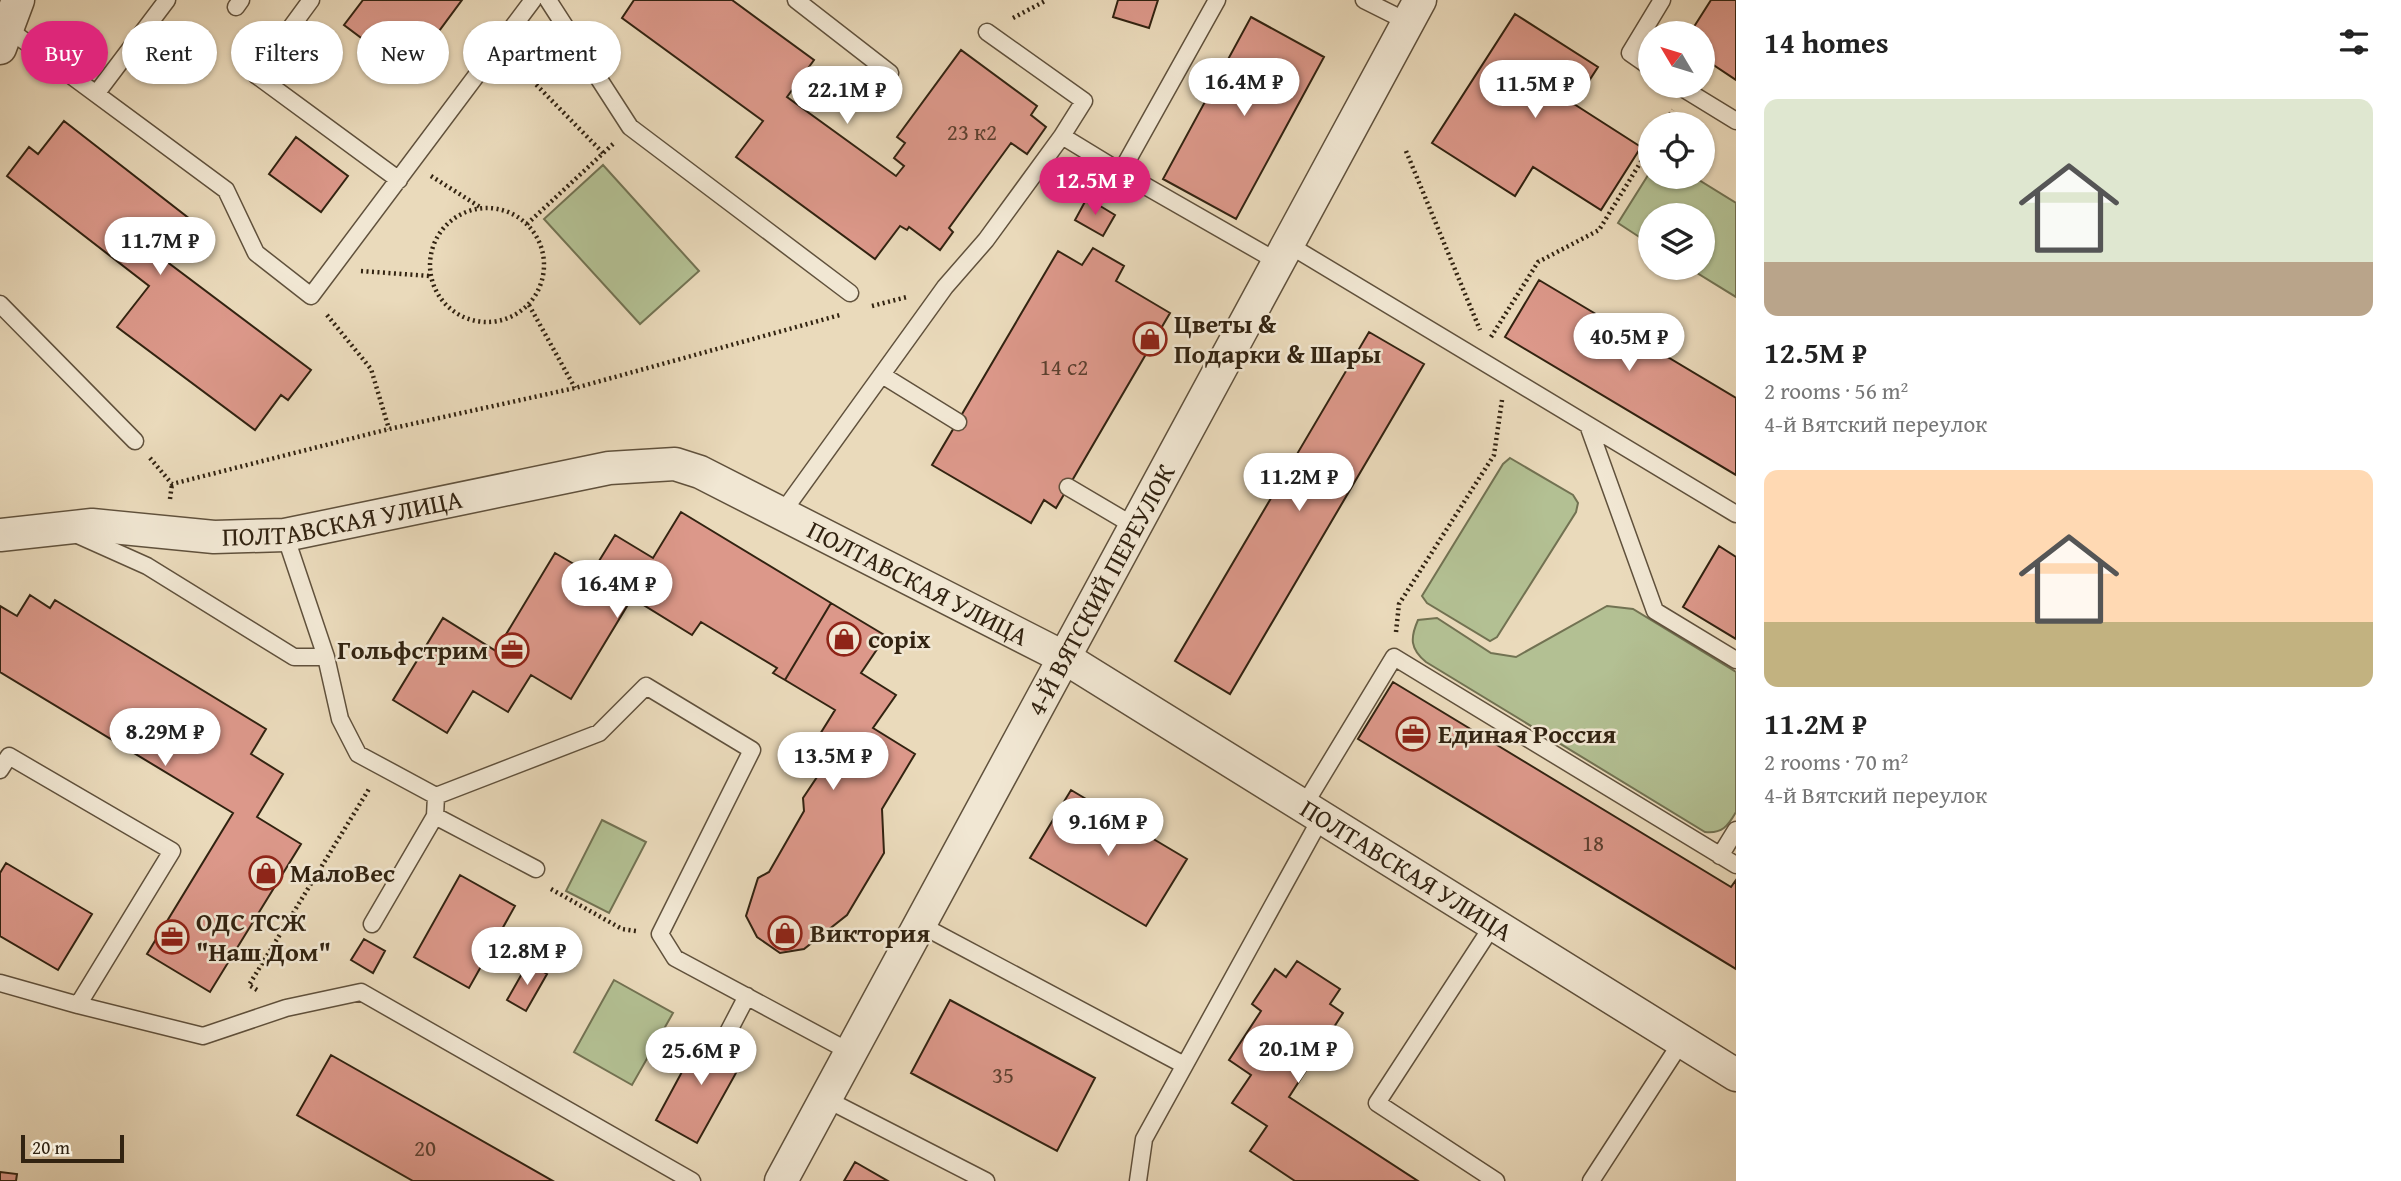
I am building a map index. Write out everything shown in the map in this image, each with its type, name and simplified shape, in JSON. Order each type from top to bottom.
[{"type":"street","name":"4-Й ВЯТСКИЙ ПЕРЕУЛОК","points":[[781,1181],[1414,11]]},
{"type":"street","name":"ПОЛТАВСКАЯ УЛИЦА","points":[[0,535],[60,526],[92,525],[214,537],[285,535],[609,468],[649,463],[675,464],[700,472],[1065,658],[1736,1075]]},
{"type":"lane","points":[[96,94],[167,0]]},
{"type":"lane","points":[[517,21],[533,0]]},
{"type":"lane","points":[[548,0],[631,127],[850,293]]},
{"type":"lane","points":[[796,0],[890,73]]},
{"type":"lane","points":[[1121,172],[1217,0]]},
{"type":"lane","points":[[1364,0],[1414,11]]},
{"type":"lane","points":[[1649,21],[1662,0]]},
{"type":"lane","points":[[307,2],[256,75],[399,180]]},
{"type":"lane","points":[[6,25],[226,190],[256,253],[311,296],[469,84]]},
{"type":"lane","points":[[782,513],[946,287],[986,240],[1062,136],[1084,100],[987,32]]},
{"type":"lane","points":[[1638,40],[1630,53],[1638,59]]},
{"type":"lane","points":[[1699,98],[1736,121]]},
{"type":"lane","points":[[1062,136],[1121,172],[1284,254],[1505,375],[1736,514]]},
{"type":"lane","points":[[0,304],[135,441]]},
{"type":"lane","points":[[882,376],[958,422]]},
{"type":"lane","points":[[1588,425],[1655,611],[1736,660]]},
{"type":"lane","points":[[1068,487],[1136,527]]},
{"type":"lane","points":[[60,526],[147,566],[294,657],[326,657]]},
{"type":"lane","points":[[285,535],[290,557],[326,657],[340,719],[359,754],[436,796],[599,733],[646,686],[752,751],[660,934],[675,958],[852,1053]]},
{"type":"lane","points":[[1138,1181],[1144,1139],[1394,657],[1736,865]]},
{"type":"lane","points":[[0,770],[9,756],[173,851],[78,1005]]},
{"type":"lane","points":[[372,924],[435,816],[436,796]]},
{"type":"lane","points":[[435,816],[536,869]]},
{"type":"lane","points":[[1720,856],[1736,830]]},
{"type":"lane","points":[[919,924],[1184,1065]]},
{"type":"lane","points":[[1493,925],[1377,1103],[1496,1181]]},
{"type":"lane","points":[[0,984],[203,1036],[286,1008],[361,992],[692,1181]]},
{"type":"lane","points":[[723,1042],[747,996]]},
{"type":"lane","points":[[1591,1181],[1682,1041]]},
{"type":"lane","points":[[826,1099],[986,1181]]},
{"type":"path","points":[[987,32],[1047,0]]},
{"type":"path","points":[[536,84],[604,154]]},
{"type":"path","points":[[527,225],[631,127]]},
{"type":"path","points":[[1406,151],[1486,344],[1538,262],[1599,230],[1638,167]]},
{"type":"path","points":[[411,163],[481,208]]},
{"type":"path","points":[[481,208],[501,209],[519,217],[543,249],[545,269],[540,288],[529,305],[504,320],[478,323],[461,317],[447,307],[436,293],[430,276],[432,250],[445,225],[462,214],[481,208]]},
{"type":"path","points":[[333,269],[430,276]]},
{"type":"path","points":[[869,307],[946,287]]},
{"type":"path","points":[[311,296],[371,369],[389,429]]},
{"type":"path","points":[[529,305],[575,388]]},
{"type":"path","points":[[172,484],[389,429],[575,388],[842,314]]},
{"type":"path","points":[[1394,657],[1399,604],[1494,455],[1505,375]]},
{"type":"path","points":[[135,441],[172,484],[170,499]]},
{"type":"path","points":[[286,1008],[249,985],[382,768]]},
{"type":"path","points":[[536,869],[545,886],[622,929],[660,934]]},
{"type":"green space","points":[[603,165],[699,271],[640,324],[544,219]]},
{"type":"green space","points":[[1639,189],[1713,189],[1736,203],[1736,297],[1708,280],[1715,280],[1715,203],[1638,203],[1638,236],[1618,223]]},
{"type":"green space","points":[[1510,458],[1573,495],[1578,503],[1576,512],[1497,637],[1490,641],[1427,603],[1422,596],[1503,464]]},
{"type":"green space","points":[[1607,606],[1633,609],[1736,672],[1736,812],[1720,830],[1705,832],[1426,662],[1414,648],[1414,632],[1418,620],[1437,618],[1491,653],[1516,657]]},
{"type":"green space","points":[[602,820],[646,842],[609,913],[566,891]]},
{"type":"green space","points":[[614,980],[673,1013],[632,1085],[574,1052]]},
{"type":"building","points":[[363,0],[462,0],[446,21],[357,21],[357,35],[344,25]]},
{"type":"building","points":[[634,0],[732,0],[814,60],[787,97],[896,176],[904,166],[894,158],[905,143],[897,137],[961,50],[1037,106],[1031,115],[1046,127],[1027,154],[1011,143],[949,228],[953,232],[940,250],[909,227],[907,230],[900,226],[875,259],[736,157],[763,121],[622,18]]},
{"type":"building","points":[[1118,0],[1158,0],[1149,28],[1113,17]]},
{"type":"building","points":[[1711,0],[1736,0],[1736,80],[1715,66],[1715,21],[1698,21]]},
{"type":"building","points":[[1515,14],[1598,67],[1574,104],[1638,145],[1638,152],[1601,210],[1533,167],[1515,196],[1432,143]]},
{"type":"building","points":[[1251,17],[1324,57],[1236,219],[1163,179]]},
{"type":"building","points":[[64,121],[195,223],[166,261],[311,370],[288,400],[281,395],[255,430],[117,327],[149,286],[7,176],[29,147],[38,154]]},
{"type":"building","points":[[296,137],[348,176],[321,212],[269,174]]},
{"type":"building","points":[[1087,198],[1115,215],[1103,236],[1075,220]]},
{"type":"building","points":[[1093,248],[1124,266],[1116,281],[1170,313],[1056,508],[1044,500],[1031,523],[932,465],[1058,251],[1082,265]]},
{"type":"building","points":[[1539,280],[1736,398],[1736,475],[1505,337]]},
{"type":"building","points":[[1369,332],[1424,364],[1230,694],[1175,661]]},
{"type":"building","points":[[681,512],[831,603],[785,680],[773,673],[777,668],[701,622],[692,635],[632,598],[571,699],[531,675],[508,712],[473,691],[447,733],[393,700],[443,618],[496,651],[555,553],[591,574],[615,535],[653,558]]},
{"type":"building","points":[[1719,546],[1736,557],[1736,639],[1683,607]]},
{"type":"building","points":[[30,595],[50,608],[55,600],[266,729],[251,754],[283,774],[257,817],[301,844],[210,992],[147,954],[233,813],[0,672],[0,606],[17,616]]},
{"type":"building","points":[[831,603],[886,636],[861,673],[896,695],[873,728],[915,754],[882,809],[884,853],[847,915],[804,949],[780,953],[757,937],[746,916],[758,878],[769,872],[804,811],[803,798],[819,774],[812,747],[835,710],[785,680]]},
{"type":"building","points":[[1393,682],[1731,887],[1736,880],[1736,969],[1358,739]]},
{"type":"building","points":[[1071,790],[1187,859],[1146,926],[1030,858]]},
{"type":"building","points":[[6,863],[92,914],[58,970],[0,936],[0,873]]},
{"type":"building","points":[[460,875],[515,906],[469,988],[414,957]]},
{"type":"building","points":[[364,939],[385,951],[373,973],[351,960]]},
{"type":"building","points":[[1297,961],[1340,989],[1330,1004],[1343,1013],[1289,1097],[1418,1181],[1295,1181],[1250,1151],[1267,1126],[1232,1103],[1251,1075],[1229,1060],[1261,1011],[1252,1004],[1275,969],[1286,977]]},
{"type":"building","points":[[528,963],[547,974],[526,1011],[507,1000]]},
{"type":"building","points":[[950,1000],[1095,1078],[1057,1151],[911,1073]]},
{"type":"building","points":[[704,1031],[746,1055],[697,1143],[656,1120]]},
{"type":"building","points":[[331,1055],[553,1181],[413,1181],[297,1115]]},
{"type":"building","points":[[855,1162],[888,1181],[844,1181]]},
{"type":"building","points":[[0,1172],[17,1174],[16,1181],[0,1181]]},
{"type":"place","name":"Цветы & Подарки & Шары","points":[[1150,339]]},
{"type":"place","name":"copix","points":[[844,639]]},
{"type":"place","name":"Гольфстрим","points":[[512,650]]},
{"type":"place","name":"Единая Россия","points":[[1413,734]]},
{"type":"place","name":"МалоВес","points":[[266,873]]},
{"type":"place","name":"Виктория","points":[[785,933]]},
{"type":"place","name":"ОДС ТСЖ \"Наш Дом\"","points":[[172,937]]}]
